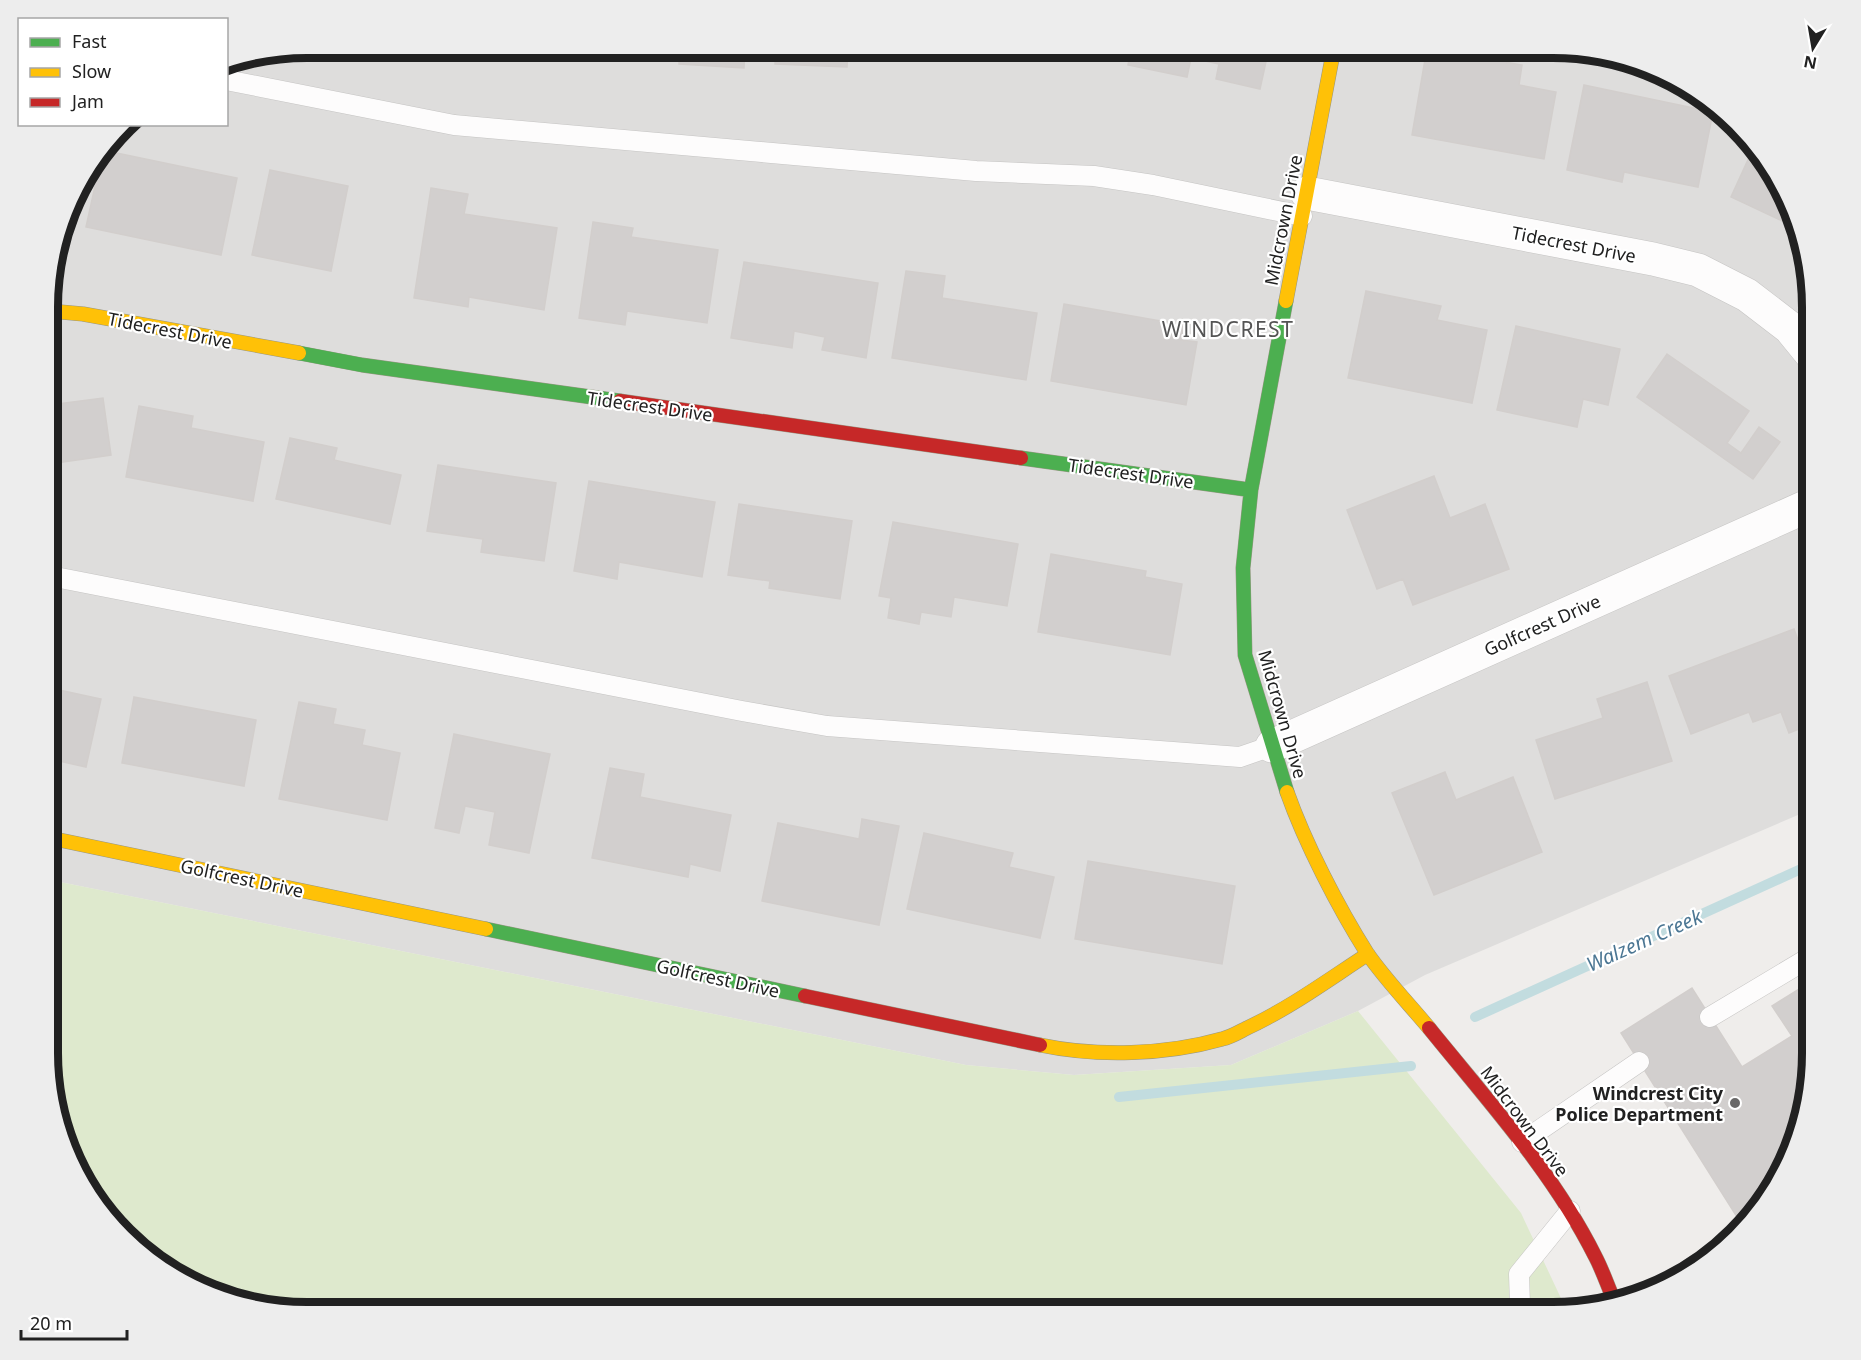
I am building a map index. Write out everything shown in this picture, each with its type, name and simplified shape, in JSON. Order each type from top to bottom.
[{"type":"street","name":"Midcrown Drive","points":[[1332,58],[1251,490],[1243,568],[1245,655],[1296,817],[1333,892],[1368,954],[1522,1142],[1570,1211],[1596,1257],[1612,1295]]},
{"type":"street","name":"Tidecrest Drive","points":[[1305,204],[1653,259],[1698,270],[1747,295],[1790,328],[1802,343]]},
{"type":"street","name":"Tidecrest Drive","points":[[58,312],[83,314],[362,366],[1251,490]]},
{"type":"street","name":"Golfcrest Drive","points":[[1272,746],[1802,508]]},
{"type":"street","name":"Golfcrest Drive","points":[[58,840],[1059,1049],[1111,1053],[1164,1050],[1223,1039],[1270,1017],[1368,954]]},
{"type":"lane","points":[[228,80],[454,125],[976,171],[1094,176],[1305,204]]},
{"type":"lane","points":[[58,578],[827,726],[1240,757],[1272,746]]},
{"type":"lane","points":[[1710,1017],[1802,962]]},
{"type":"lane","points":[[1522,1142],[1639,1062]]},
{"type":"lane","points":[[1520,1302],[1519,1274],[1570,1211]]},
{"type":"shaded area","points":[[307,58],[1554,58],[1602,63],[1649,77],[1692,100],[1718,120],[1741,143],[1761,169],[1784,212],[1798,259],[1802,291],[1802,813],[1425,975],[1358,1011],[1231,1065],[1074,1075],[966,1065],[58,882],[59,291],[67,243],[84,197],[100,169],[136,126],[228,126],[228,72],[259,63]]},
{"type":"green space","points":[[58,882],[966,1065],[1074,1075],[1231,1065],[1358,1011],[1521,1213],[1562,1301],[307,1302],[259,1297],[212,1283],[169,1260],[143,1240],[120,1217],[100,1191],[84,1163],[67,1117],[59,1069]]},
{"type":"building","points":[[679,58],[744,58],[744,68],[679,64]]},
{"type":"building","points":[[775,58],[847,58],[847,67],[775,64]]},
{"type":"building","points":[[1129,58],[1191,58],[1187,77],[1128,65]]},
{"type":"building","points":[[1191,58],[1267,58],[1260,89],[1216,79],[1219,64]]},
{"type":"building","points":[[1425,58],[1483,58],[1522,65],[1519,85],[1556,92],[1544,159],[1412,135]]},
{"type":"building","points":[[1584,85],[1706,110],[1712,116],[1698,187],[1624,172],[1622,182],[1567,170]]},
{"type":"building","points":[[113,152],[237,178],[221,255],[86,227],[98,172]]},
{"type":"building","points":[[1750,155],[1777,197],[1788,224],[1731,197]]},
{"type":"building","points":[[270,170],[348,186],[331,271],[252,255]]},
{"type":"building","points":[[431,188],[468,194],[464,214],[557,228],[544,310],[469,297],[468,307],[414,298]]},
{"type":"building","points":[[593,222],[633,228],[631,237],[718,250],[707,323],[627,311],[625,325],[579,318]]},
{"type":"building","points":[[744,262],[878,283],[866,358],[822,350],[825,337],[794,331],[792,348],[731,338]]},
{"type":"building","points":[[906,271],[945,276],[942,298],[1037,313],[1026,380],[892,358]]},
{"type":"building","points":[[1366,291],[1441,306],[1437,320],[1487,330],[1472,403],[1348,378]]},
{"type":"building","points":[[1064,304],[1184,325],[1181,340],[1197,342],[1186,405],[1051,381]]},
{"type":"building","points":[[1516,326],[1620,349],[1608,405],[1583,399],[1577,427],[1497,410]]},
{"type":"building","points":[[1667,354],[1749,411],[1727,443],[1741,453],[1759,427],[1780,442],[1753,479],[1637,397]]},
{"type":"building","points":[[103,398],[111,455],[58,463],[58,404]]},
{"type":"building","points":[[139,406],[193,416],[191,428],[264,442],[253,501],[126,477]]},
{"type":"building","points":[[290,438],[337,448],[334,460],[401,475],[390,524],[276,499]]},
{"type":"building","points":[[438,465],[556,483],[544,561],[481,552],[483,539],[427,531]]},
{"type":"building","points":[[1434,476],[1450,518],[1485,504],[1509,569],[1413,605],[1403,579],[1377,589],[1347,510]]},
{"type":"building","points":[[589,481],[715,502],[702,577],[619,562],[617,579],[574,571]]},
{"type":"building","points":[[739,504],[852,521],[840,599],[769,588],[770,581],[728,575]]},
{"type":"building","points":[[893,522],[1018,544],[1007,606],[954,597],[951,617],[921,612],[919,624],[888,618],[891,598],[879,596]]},
{"type":"building","points":[[1051,554],[1146,571],[1145,577],[1182,584],[1170,655],[1038,632]]},
{"type":"building","points":[[1794,629],[1802,651],[1802,728],[1789,733],[1781,712],[1753,722],[1749,712],[1691,734],[1669,676]]},
{"type":"building","points":[[1647,682],[1672,761],[1555,799],[1536,740],[1603,718],[1597,699]]},
{"type":"building","points":[[58,690],[101,699],[86,767],[58,761]]},
{"type":"building","points":[[134,697],[256,720],[244,786],[122,763]]},
{"type":"building","points":[[299,702],[336,709],[333,724],[365,730],[362,745],[400,753],[387,820],[279,799]]},
{"type":"building","points":[[454,734],[550,754],[529,853],[489,845],[495,812],[465,806],[459,833],[435,828]]},
{"type":"building","points":[[610,768],[644,774],[640,797],[731,815],[720,871],[690,864],[688,877],[592,858]]},
{"type":"building","points":[[1445,772],[1456,800],[1513,777],[1542,852],[1434,895],[1392,793]]},
{"type":"building","points":[[862,819],[899,826],[879,925],[762,901],[778,823],[859,839]]},
{"type":"building","points":[[924,833],[1013,853],[1009,867],[1054,877],[1040,938],[907,909]]},
{"type":"building","points":[[1088,861],[1235,886],[1222,964],[1075,939]]},
{"type":"building","name":"Windcrest City Police Department","points":[[1802,987],[1802,1069],[1798,1101],[1784,1148],[1777,1163],[1761,1191],[1739,1220],[1621,1033],[1692,988],[1742,1067],[1792,1036],[1772,1006]]},
{"type":"waterway","name":"Walzem Creek","points":[[1475,1017],[1802,869]]},
{"type":"waterway","name":"Walzem Creek","points":[[1119,1097],[1411,1066]]},
{"type":"traffic: fast","points":[[1286,301],[1251,490],[1243,568],[1245,655],[1287,792]]},
{"type":"traffic: fast","points":[[299,353],[362,365],[620,401]]},
{"type":"traffic: fast","points":[[1021,458],[1251,490]]},
{"type":"traffic: fast","points":[[486,929],[805,996]]},
{"type":"traffic: slow","points":[[1286,301],[1332,58]]},
{"type":"traffic: slow","points":[[58,312],[83,314],[299,353]]},
{"type":"traffic: slow","points":[[1287,792],[1313,853],[1356,935],[1381,972],[1429,1028]]},
{"type":"traffic: slow","points":[[58,840],[486,929]]},
{"type":"traffic: slow","points":[[1040,1045],[1108,1053],[1155,1051],[1225,1038],[1278,1012],[1368,954]]},
{"type":"traffic: jam","points":[[620,401],[1021,458]]},
{"type":"traffic: jam","points":[[805,996],[1040,1045]]},
{"type":"traffic: jam","points":[[1429,1028],[1540,1166],[1560,1195],[1595,1256],[1612,1295]]},
{"type":"place","name":"Windcrest City Police Department","points":[[1735,1103]]},
{"type":"district","name":"WINDCREST","points":[[1228,329]]}]
